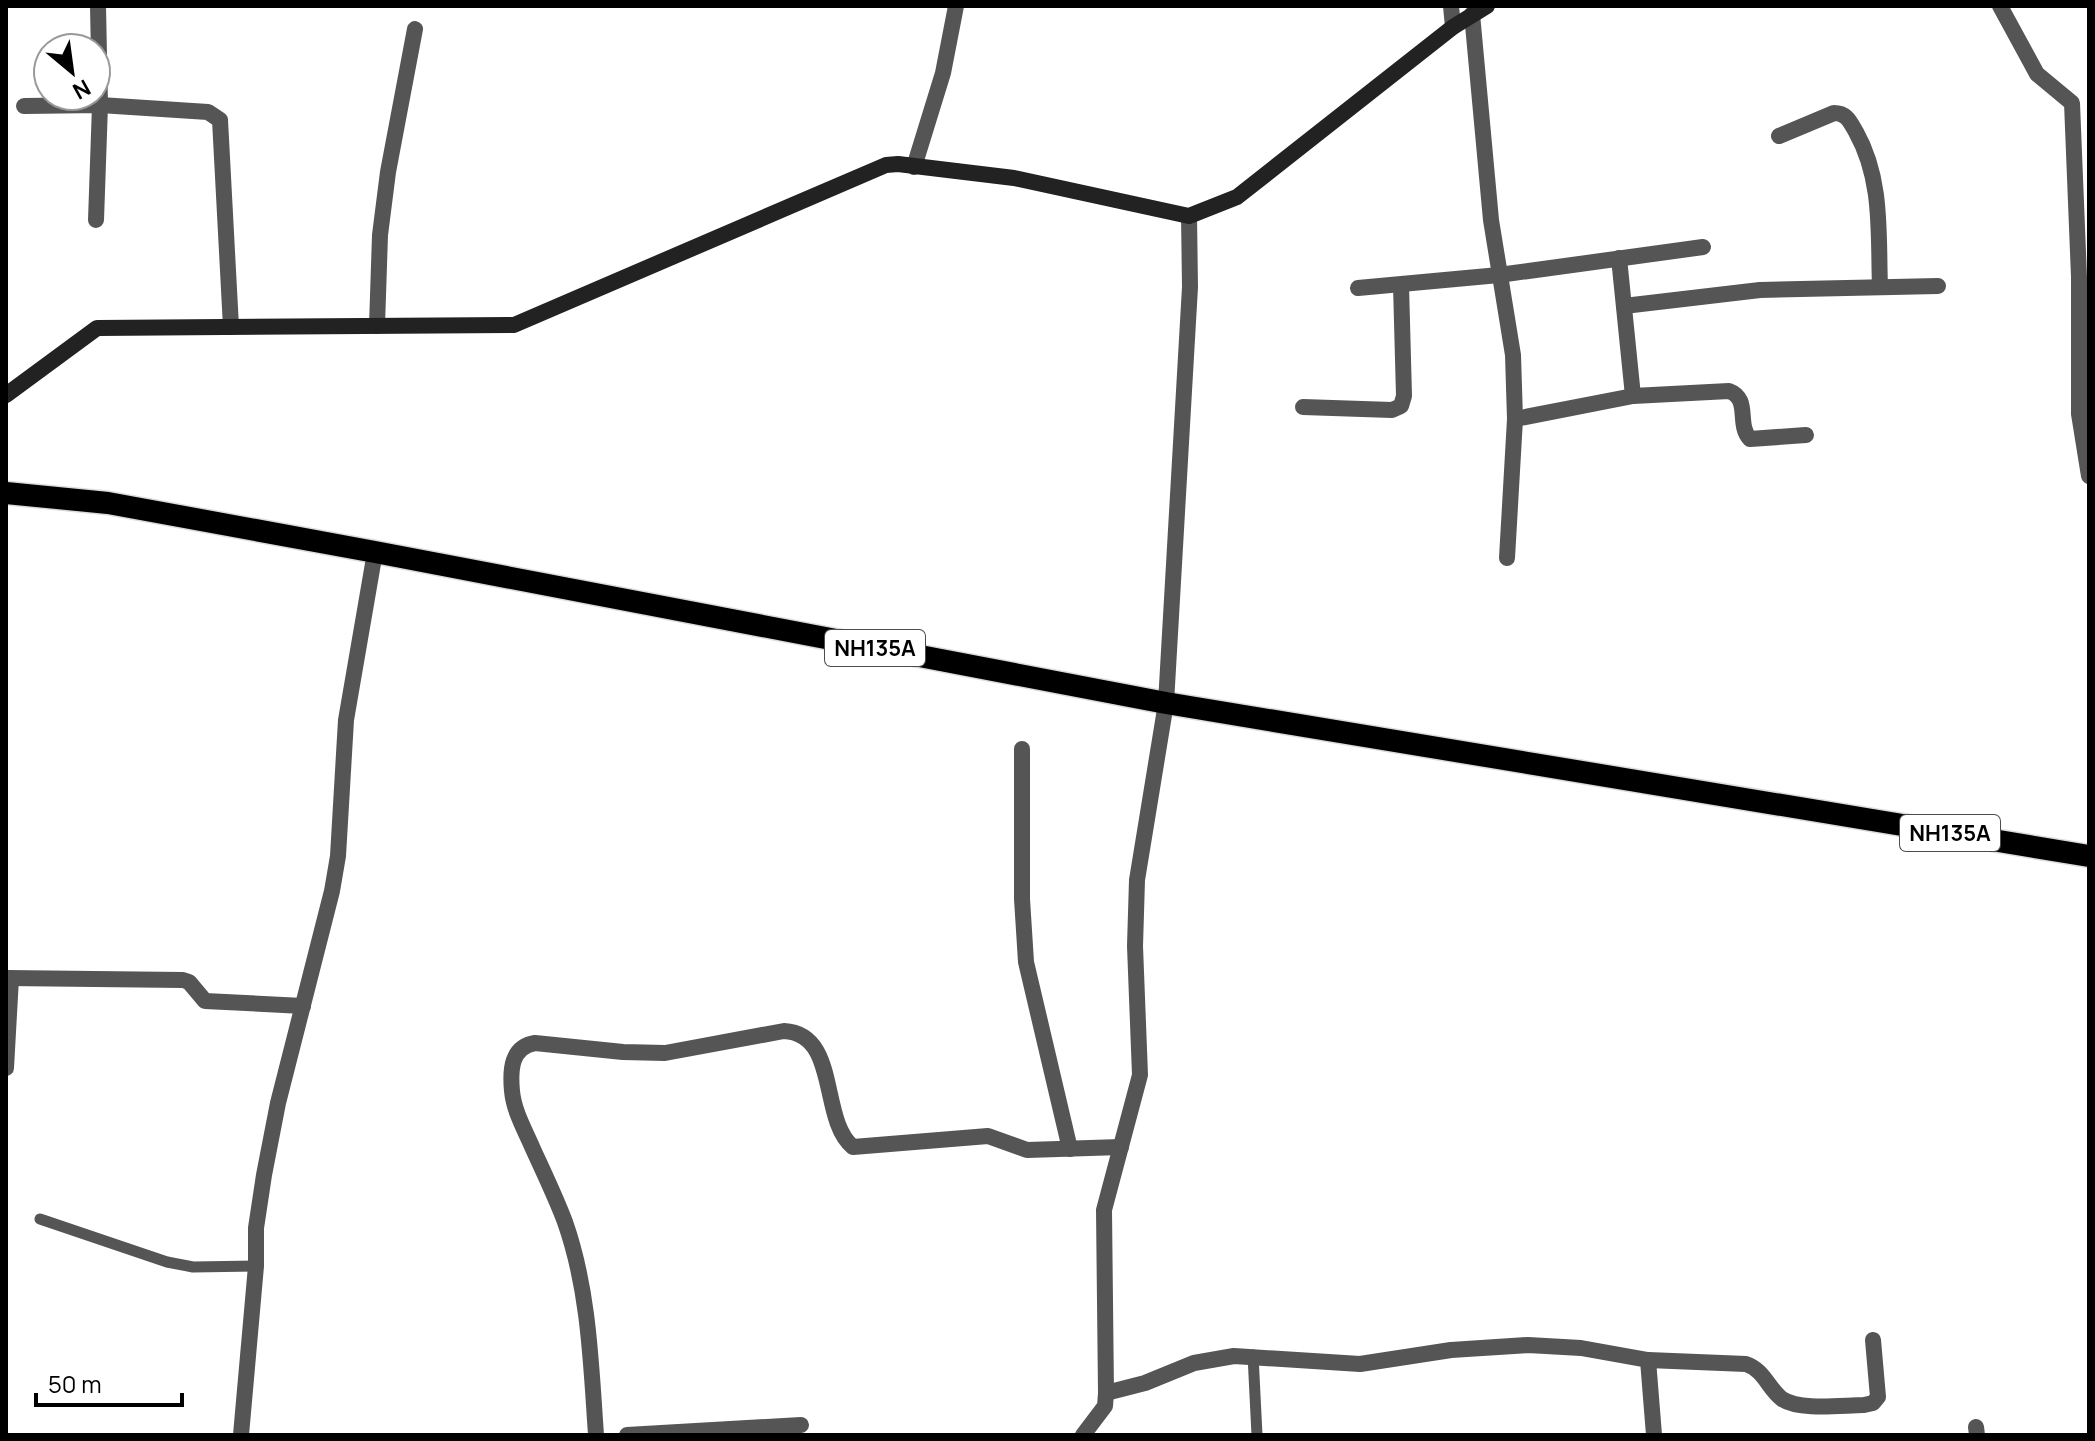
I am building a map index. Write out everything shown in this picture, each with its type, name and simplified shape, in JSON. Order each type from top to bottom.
[{"type":"highway","name":"NH135A","points":[[6,493],[108,503],[1166,703],[2089,856]]},
{"type":"main road","points":[[6,395],[97,328],[514,325],[886,165],[1014,178],[1189,216],[1237,197],[1453,27],[1480,10]]},
{"type":"street","points":[[98,6],[99,32]]},
{"type":"street","points":[[907,166],[943,73],[956,6]]},
{"type":"street","points":[[1451,6],[1453,27]]},
{"type":"street","points":[[2000,6],[2037,74],[2072,103],[2079,277],[2079,414],[2089,476]]},
{"type":"street","points":[[1480,10],[1491,220],[1513,355],[1515,419],[1507,558]]},
{"type":"street","points":[[377,326],[380,235],[388,172],[415,29]]},
{"type":"street","points":[[24,106],[32,106]]},
{"type":"street","points":[[112,106],[208,112],[220,120],[231,327]]},
{"type":"street","points":[[96,220],[100,112]]},
{"type":"street","points":[[1779,136],[1834,113],[1842,113],[1849,119],[1865,148],[1875,177],[1880,287]]},
{"type":"street","points":[[1083,1435],[1105,1406],[1104,1210],[1140,1075],[1135,946],[1137,880],[1166,703],[1190,287],[1189,216]]},
{"type":"street","points":[[1358,288],[1499,275],[1703,247]]},
{"type":"street","points":[[1619,258],[1633,396]]},
{"type":"street","points":[[1303,407],[1392,410],[1401,406],[1404,396],[1401,285]]},
{"type":"street","points":[[1624,306],[1760,290],[1938,286]]},
{"type":"street","points":[[1515,419],[1633,396],[1729,391],[1741,400],[1745,433],[1750,439],[1806,435]]},
{"type":"street","points":[[241,1435],[256,1266],[256,1228],[264,1175],[338,856],[346,720],[375,552]]},
{"type":"street","points":[[1022,749],[1022,899],[1026,962],[1070,1149]]},
{"type":"street","points":[[6,1068],[9,978],[183,980],[189,982],[205,1001],[303,1006]]},
{"type":"street","points":[[596,1435],[589,1342],[575,1255],[565,1222],[520,1121],[512,1090],[515,1054],[523,1046],[535,1043],[632,1053],[665,1053],[784,1031],[796,1032],[806,1036],[818,1053],[843,1134],[853,1147],[988,1136],[1027,1150],[1121,1147]]},
{"type":"street","points":[[1106,1393],[1145,1383],[1215,1358],[1253,1355],[1360,1364],[1451,1350],[1528,1345],[1581,1348],[1648,1360],[1746,1364],[1760,1372],[1776,1393],[1791,1403],[1801,1406],[1864,1405],[1873,1403],[1878,1397],[1873,1340]]},
{"type":"street","points":[[1648,1360],[1654,1435]]},
{"type":"street","points":[[627,1435],[801,1425]]},
{"type":"lane","points":[[40,1219],[167,1262],[193,1267],[256,1266]]},
{"type":"lane","points":[[1253,1355],[1257,1435]]}]
